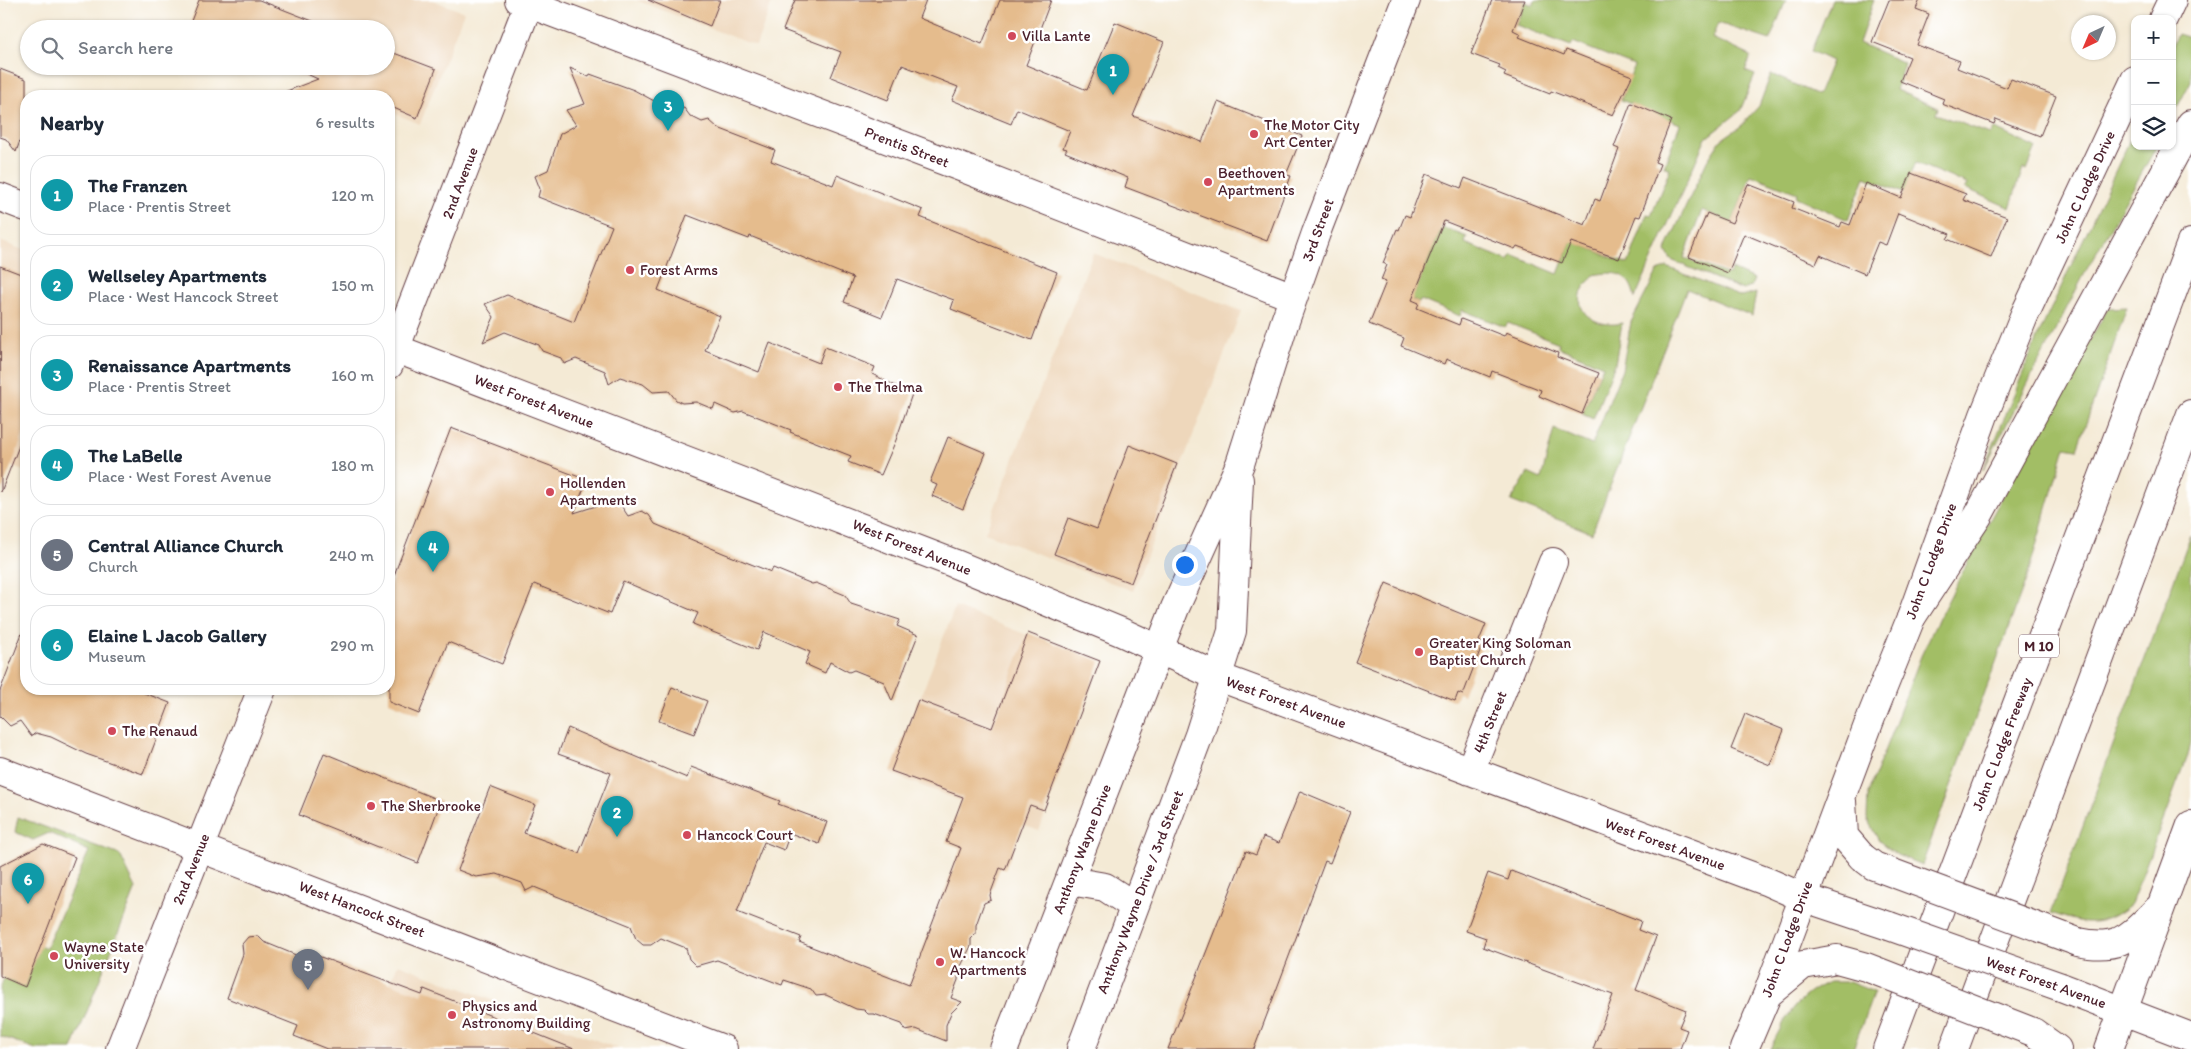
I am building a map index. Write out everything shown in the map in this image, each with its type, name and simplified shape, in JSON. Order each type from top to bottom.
[{"type":"main road","name":"3rd Street","points":[[1160,649],[1175,608],[1240,464],[1293,297],[1406,0]]},
{"type":"main road","points":[[2165,15],[2172,0]]},
{"type":"main road","name":"Prentis Street","points":[[526,1],[963,168],[1293,297]]},
{"type":"main road","name":"2nd Avenue","points":[[395,343],[526,1]]},
{"type":"main road","name":"John C Lodge Drive","points":[[1744,1049],[1767,994],[1802,897],[1911,618],[1973,442],[2024,316],[2131,89]]},
{"type":"main road","points":[[1911,618],[1978,516],[2191,124]]},
{"type":"main road","points":[[0,196],[20,204]]},
{"type":"main road","name":"John C Lodge Freeway","points":[[1887,1049],[2191,243]]},
{"type":"main road","name":"West Forest Avenue","points":[[395,354],[619,433],[953,563],[1160,649],[1219,678],[1768,882],[1802,897],[2061,987],[2191,1037]]},
{"type":"main road","points":[[1954,1049],[2191,414]]},
{"type":"main road","name":"3rd Street","points":[[1199,735],[1219,678],[1232,632],[1240,464]]},
{"type":"main road","name":"4th Street","points":[[1470,771],[1553,562]]},
{"type":"main road","name":"Anthony Wayne Drive","points":[[1004,1049],[1160,649]]},
{"type":"main road","name":"2nd Avenue","points":[[120,1049],[260,695]]},
{"type":"main road","name":"Anthony Wayne Drive / 3rd Street","points":[[1081,1049],[1199,735]]},
{"type":"main road","name":"West Hancock Street","points":[[0,771],[723,1049]]},
{"type":"main road","points":[[1842,794],[1844,836],[1862,857],[1874,866],[2078,942],[2091,945],[2116,944],[2162,905]]},
{"type":"main road","points":[[2109,1049],[2191,825]]},
{"type":"main road","points":[[1070,881],[1105,887],[1134,906]]},
{"type":"main road","points":[[1767,994],[1803,965],[1837,959],[1866,967],[2033,1032],[2057,1049]]},
{"type":"shaded area","points":[[266,0],[432,0],[464,12],[420,124],[395,114],[395,90],[336,90],[297,75],[395,75],[395,20],[258,20]]},
{"type":"shaded area","points":[[636,0],[773,0],[756,46]]},
{"type":"shaded area","points":[[0,241],[20,249],[20,470],[0,462]]},
{"type":"shaded area","points":[[1093,253],[1241,311],[1133,591],[985,533]]},
{"type":"shaded area","points":[[955,607],[1100,663],[1039,831],[891,774]]},
{"type":"shaded area","points":[[398,964],[619,1049],[363,1049]]},
{"type":"green space","points":[[1535,0],[1786,0],[1770,40],[1718,23],[1712,38],[1751,56],[1745,71],[1755,75],[1740,111],[1706,138],[1635,298],[1633,290],[1626,279],[1609,273],[1594,275],[1582,291],[1580,300],[1582,308],[1592,319],[1606,324],[1622,323],[1615,364],[1593,419],[1582,414],[1603,366],[1558,347],[1559,343],[1508,323],[1505,327],[1462,310],[1460,316],[1421,300],[1419,303],[1410,299],[1415,292],[1440,231],[1444,228],[1467,237],[1465,243],[1509,261],[1512,255],[1558,274],[1571,241],[1628,264],[1647,214],[1651,215],[1670,169],[1664,166],[1680,124],[1621,100],[1634,66],[1573,42],[1571,46],[1516,25],[1525,2],[1533,5]]},
{"type":"green space","points":[[1832,0],[1874,0],[1859,43],[1904,63],[1896,90],[1938,108],[1936,114],[1990,134],[1993,128],[2036,148],[2027,170],[2023,168],[2010,208],[1965,188],[1967,184],[1916,163],[1903,193],[1865,177],[1848,220],[1796,197],[1797,193],[1751,175],[1732,223],[1702,210],[1684,258],[1729,275],[1732,269],[1754,279],[1751,287],[1743,290],[1671,260],[1666,251],[1668,245],[1707,161],[1721,140],[1741,126],[1759,106],[1771,74],[1818,95],[1832,61],[1811,51]]},
{"type":"green space","points":[[2178,34],[2191,38],[2191,81],[2176,109],[2176,60],[2176,38]]},
{"type":"green space","points":[[2131,138],[2131,150],[2155,150],[2087,269],[1983,470],[2038,336]]},
{"type":"green space","points":[[1667,267],[1741,297],[1756,293],[1752,316],[1687,289],[1592,533],[1511,501],[1528,473],[1541,479],[1554,429],[1592,445],[1622,370],[1631,322],[1658,271]]},
{"type":"green space","points":[[2127,307],[2077,449],[2065,447],[2027,577],[1922,865],[1897,855],[1879,841],[1867,819],[1868,793],[1921,656],[1983,532],[2108,308]]},
{"type":"green space","points":[[2191,534],[2191,742],[2189,752],[2131,904],[2102,921],[2084,922],[2051,913]]},
{"type":"green space","points":[[18,817],[120,855],[136,888],[72,1049],[36,1049],[0,1036],[0,989],[4,978],[25,987],[40,946],[46,948],[89,851],[49,833],[33,840],[15,832]]},
{"type":"green space","points":[[1829,982],[1849,982],[1874,992],[1853,1049],[1770,1049],[1781,1027],[1800,1001],[1817,988]]},
{"type":"building","points":[[199,0],[259,0],[310,20],[191,20]]},
{"type":"building","points":[[648,0],[720,0],[710,26]]},
{"type":"building","points":[[795,0],[926,0],[919,18],[982,44],[1000,0],[1051,0],[1026,65],[1087,90],[1115,22],[1164,42],[1133,116],[1202,142],[1218,102],[1302,136],[1286,175],[1291,176],[1267,241],[1125,187],[1128,178],[1065,152],[1067,149],[1063,148],[1070,131],[1017,109],[1011,124],[952,100],[958,87],[902,65],[888,100],[831,77],[841,52],[783,30]]},
{"type":"building","points":[[1492,0],[1525,0],[1513,30],[1521,34],[1519,37],[1564,55],[1566,50],[1632,76],[1613,115],[1551,91],[1550,94],[1504,76],[1506,72],[1498,68],[1500,65],[1471,54]]},
{"type":"building","points":[[1889,0],[1920,0],[1916,9],[1929,14],[1917,45],[1960,61],[1957,68],[2007,88],[2011,79],[2056,96],[2040,136],[1996,119],[1994,124],[1942,104],[1944,99],[1900,81],[1910,57],[1872,42]]},
{"type":"building","points":[[395,53],[436,69],[417,118],[395,109],[395,90],[289,90],[318,79],[309,75],[395,75]]},
{"type":"building","points":[[570,68],[589,77],[590,74],[634,90],[656,102],[662,102],[680,109],[684,108],[690,116],[702,122],[709,120],[718,128],[775,150],[771,161],[833,185],[837,175],[923,210],[920,217],[1057,272],[1032,340],[951,309],[954,300],[897,279],[882,317],[844,302],[853,278],[750,236],[749,239],[687,215],[658,290],[720,316],[705,350],[759,372],[770,343],[819,363],[825,347],[875,367],[872,374],[912,394],[881,475],[848,462],[851,456],[743,411],[735,413],[715,404],[713,409],[696,402],[682,403],[676,400],[669,391],[653,392],[643,384],[620,377],[609,384],[605,371],[576,359],[564,364],[561,358],[542,351],[539,345],[505,332],[483,342],[494,317],[485,304],[507,295],[574,322],[612,226],[538,197],[540,189],[535,176],[548,170],[560,134],[576,125],[566,110],[585,104]]},
{"type":"building","points":[[0,69],[26,79],[26,90],[20,90],[20,141],[16,152],[6,139],[0,137]]},
{"type":"building","points":[[1631,103],[1671,120],[1655,162],[1660,164],[1640,217],[1636,216],[1619,259],[1571,242],[1562,263],[1517,246],[1515,249],[1444,221],[1412,300],[1419,303],[1417,308],[1459,325],[1461,319],[1504,336],[1506,332],[1558,353],[1557,357],[1599,373],[1582,414],[1539,396],[1541,390],[1492,371],[1490,377],[1446,359],[1444,364],[1401,346],[1404,338],[1369,324],[1386,282],[1381,280],[1387,265],[1383,263],[1405,215],[1410,217],[1426,174],[1461,188],[1465,178],[1585,225],[1595,199],[1600,201],[1619,149],[1614,147]]},
{"type":"building","points":[[1911,173],[1966,194],[1963,200],[2007,217],[1991,257],[1947,239],[1950,234],[1898,213],[1886,245],[1878,242],[1865,274],[1820,255],[1816,264],[1744,234],[1728,273],[1689,257],[1707,213],[1732,223],[1748,184],[1794,202],[1792,208],[1840,227],[1842,222],[1850,225],[1866,183],[1901,198]]},
{"type":"building","points":[[0,266],[20,274],[20,443],[1,492]]},
{"type":"building","points":[[451,428],[587,480],[574,513],[612,501],[620,504],[628,516],[642,511],[649,515],[655,524],[723,553],[771,572],[773,568],[845,595],[851,604],[900,620],[897,626],[918,635],[892,701],[884,682],[854,670],[849,672],[830,662],[825,673],[805,664],[810,652],[764,632],[757,650],[693,624],[698,613],[623,581],[610,614],[534,584],[502,664],[448,642],[419,714],[389,702],[389,695],[395,695],[395,573]]},
{"type":"building","points":[[948,437],[986,453],[963,509],[932,496],[937,485],[930,482]]},
{"type":"building","points":[[1129,445],[1177,464],[1131,583],[1054,554],[1068,518],[1097,529]]},
{"type":"building","name":"Greater King Soloman Baptist Church","points":[[1386,583],[1486,624],[1479,641],[1483,643],[1463,695],[1458,693],[1455,701],[1355,662]]},
{"type":"building","points":[[1028,633],[1100,661],[1044,810],[1030,805],[1005,870],[1000,868],[990,895],[991,900],[984,903],[976,925],[976,934],[971,939],[971,946],[958,972],[958,980],[951,998],[962,1002],[951,1013],[946,1025],[946,1041],[916,1029],[906,1031],[902,1024],[874,1014],[868,1014],[864,1010],[856,1009],[826,995],[816,996],[811,989],[784,980],[782,985],[717,960],[696,966],[689,959],[686,948],[661,938],[651,945],[643,945],[636,939],[631,926],[534,887],[526,891],[522,883],[497,874],[476,877],[458,870],[490,787],[535,805],[524,833],[579,853],[611,773],[558,754],[568,728],[687,778],[691,767],[780,801],[778,804],[827,822],[819,844],[790,833],[784,850],[764,842],[737,912],[801,937],[799,942],[909,985],[961,848],[946,842],[963,797],[891,771],[918,700],[992,728]]},
{"type":"building","name":"The Renaud","points":[[20,638],[20,695],[149,695],[170,703],[143,774],[86,754],[51,737],[36,733],[31,736],[20,721],[10,726],[0,716],[0,691]]},
{"type":"building","points":[[672,687],[707,701],[694,734],[659,721]]},
{"type":"building","points":[[1745,714],[1784,730],[1770,765],[1731,749]]},
{"type":"building","name":"The Sherbrooke","points":[[324,753],[441,801],[418,863],[299,815]]},
{"type":"building","points":[[1300,791],[1350,812],[1330,863],[1325,861],[1254,1049],[1168,1049],[1246,851],[1256,855],[1263,837],[1279,843]]},
{"type":"building","points":[[43,844],[75,857],[25,987],[0,976],[0,866]]},
{"type":"building","points":[[1511,871],[1641,921],[1638,930],[1656,937],[1636,990],[1686,1010],[1679,1027],[1687,1030],[1680,1049],[1593,1049],[1613,995],[1483,947],[1486,938],[1466,931],[1488,873],[1508,880]]},
{"type":"building","points":[[258,936],[264,942],[308,960],[310,953],[422,995],[424,989],[574,1049],[327,1049],[294,1036],[298,1026],[227,998],[243,954],[242,944],[248,937]]},
{"type":"place","name":"Villa Lante","points":[[1012,36]]},
{"type":"place","name":"The Franzen","points":[[1113,95]]},
{"type":"place","name":"Renaissance Apartments","points":[[668,131]]},
{"type":"place","name":"The Motor City Art Center","points":[[1254,134]]},
{"type":"place","name":"Beethoven Apartments","points":[[1208,182]]},
{"type":"place","name":"Forest Arms","points":[[630,270]]},
{"type":"place","name":"The Thelma","points":[[838,387]]},
{"type":"place","name":"Hollenden Apartments","points":[[550,492]]},
{"type":"place","name":"The LaBelle","points":[[433,572]]},
{"type":"place","name":"Greater King Soloman Baptist Church","points":[[1419,652]]},
{"type":"place","name":"The Renaud","points":[[112,731]]},
{"type":"place","name":"The Sherbrooke","points":[[371,806]]},
{"type":"place","name":"Hancock Court","points":[[687,835]]},
{"type":"place","name":"Wellseley Apartments","points":[[617,837]]},
{"type":"place","name":"Elaine L Jacob Gallery","points":[[28,904]]},
{"type":"place","name":"Wayne State University","points":[[54,956]]},
{"type":"place","name":"W. Hancock Apartments","points":[[940,962]]},
{"type":"place","name":"Central Alliance Church","points":[[308,990]]},
{"type":"place","name":"Physics and Astronomy Building","points":[[452,1015]]}]
